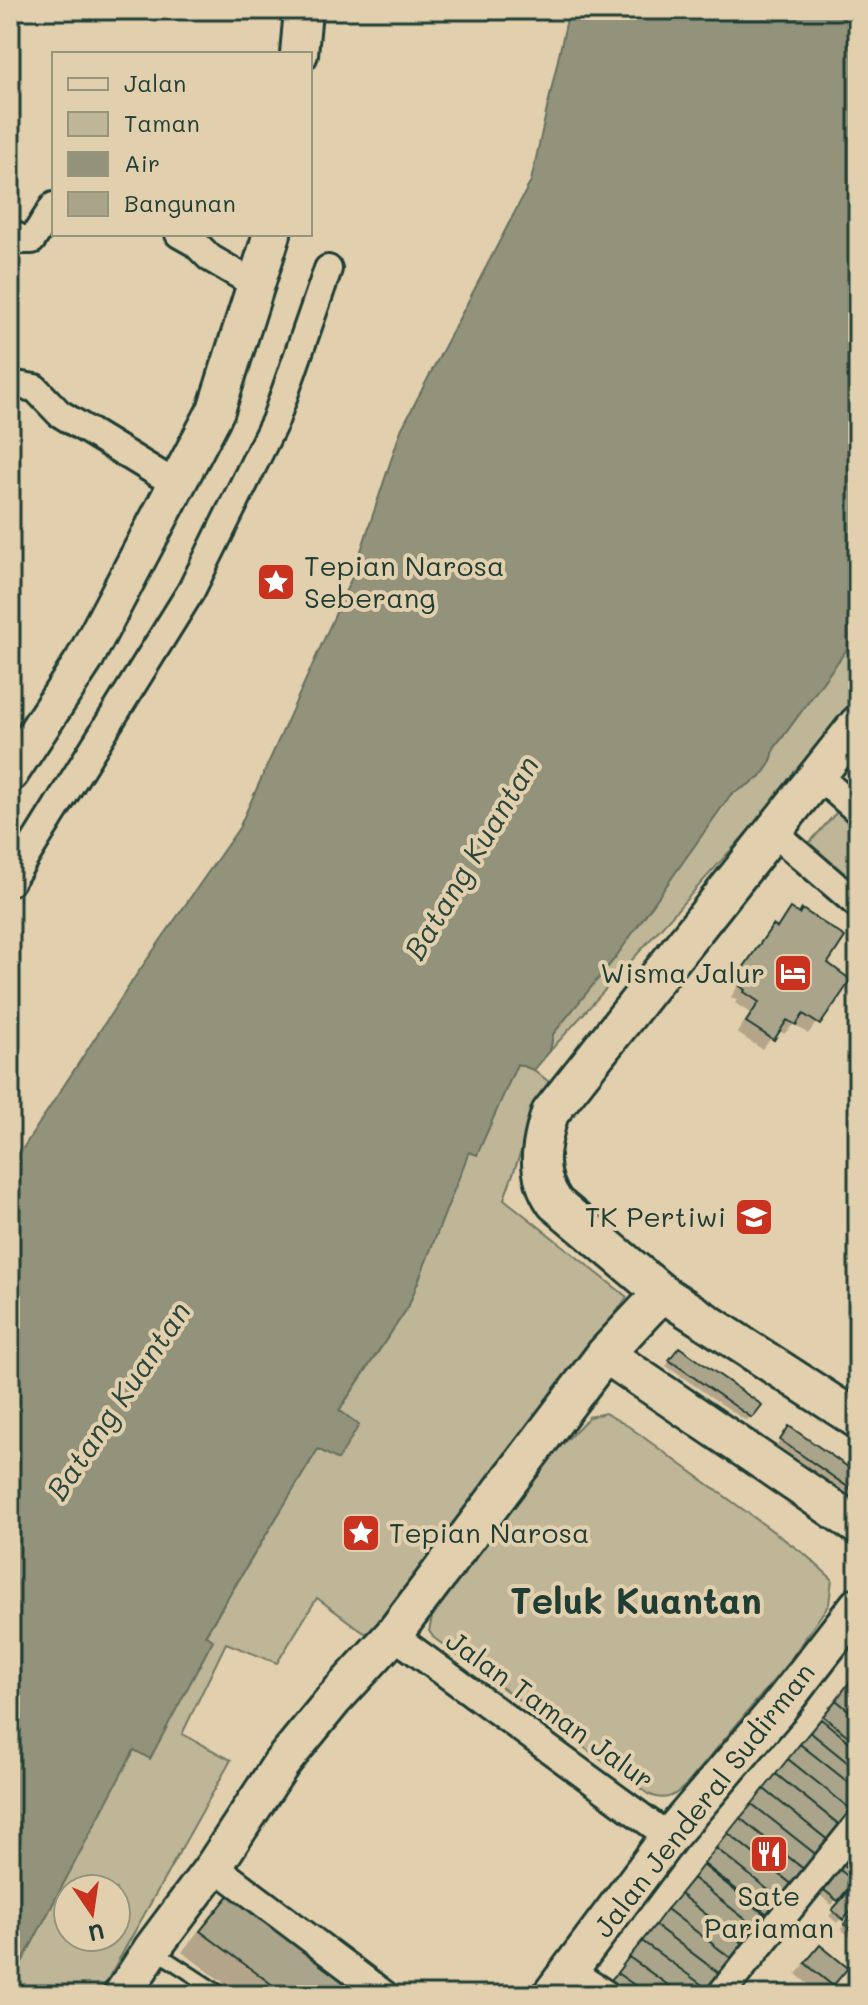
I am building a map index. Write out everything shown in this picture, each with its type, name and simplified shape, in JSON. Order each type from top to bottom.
[{"type":"street","points":[[299,52],[303,10]]},
{"type":"street","points":[[10,233],[23,240],[32,240],[52,209]]},
{"type":"street","points":[[183,236],[210,258],[256,285]]},
{"type":"street","points":[[10,773],[84,660],[216,410],[271,236]]},
{"type":"street","points":[[10,882],[191,591],[275,421],[328,269]]},
{"type":"street","points":[[10,384],[35,388],[59,413],[177,485]]},
{"type":"street","points":[[858,724],[550,1113],[540,1151],[545,1189],[555,1203],[662,1293],[858,1420]]},
{"type":"street","points":[[817,775],[858,811]]},
{"type":"street","points":[[772,831],[858,905]]},
{"type":"street","points":[[122,1995],[214,1866],[281,1764],[334,1699],[393,1635],[605,1354],[662,1293]]},
{"type":"street","points":[[605,1354],[858,1526]]},
{"type":"street","name":"Jalan Jenderal Sudirman","points":[[561,1983],[669,1837],[777,1710],[858,1606]]},
{"type":"street","name":"Jalan Taman Jalur","points":[[393,1635],[669,1837]]},
{"type":"street","points":[[720,1995],[858,1824]]},
{"type":"street","points":[[214,1866],[385,1995]]},
{"type":"street","points":[[561,1983],[607,1995]]},
{"type":"lane","points":[[152,1949],[223,1995]]},
{"type":"green space","points":[[858,634],[858,700],[803,770],[550,1051],[553,1034],[615,958],[731,794],[765,771],[774,749]]},
{"type":"green space","points":[[844,804],[858,816],[858,898],[803,850]]},
{"type":"green space","name":"Tepian Narosa","points":[[517,1064],[534,1070],[554,1086],[528,1132],[504,1199],[627,1297],[503,1469],[376,1636],[363,1632],[317,1598],[277,1663],[226,1643],[182,1734],[231,1760],[132,1936],[132,1873],[69,1873],[134,1749],[150,1758],[205,1636],[318,1449],[338,1459],[358,1424],[339,1411],[408,1307],[469,1151],[477,1154]]},
{"type":"green space","points":[[605,1413],[628,1426],[807,1556],[832,1579],[829,1604],[787,1664],[690,1781],[676,1794],[666,1798],[648,1794],[434,1638],[429,1631],[433,1613],[556,1451],[589,1417]]},
{"type":"green space","name":"Tepian Narosa","points":[[52,1905],[52,1953],[123,1953],[99,1995],[10,1995],[10,1985]]},
{"type":"water","name":"Batang Kuantan","points":[[569,10],[858,10],[858,634],[774,749],[765,771],[731,794],[615,958],[553,1034],[550,1051],[534,1070],[517,1064],[477,1155],[469,1152],[408,1307],[339,1410],[359,1425],[338,1460],[318,1449],[205,1635],[213,1640],[150,1759],[134,1750],[69,1873],[52,1873],[52,1905],[10,1985],[10,1168],[137,974],[239,828],[353,575],[401,430],[531,181]]},
{"type":"building","name":"Wisma Jalur","points":[[790,908],[799,914],[802,909],[845,937],[828,963],[851,980],[820,1025],[803,1014],[796,1025],[787,1020],[774,1040],[746,1022],[759,1002],[740,986],[747,975],[741,971],[773,925],[777,928]]},
{"type":"building","points":[[679,1347],[762,1405],[752,1418],[669,1360]]},
{"type":"building","points":[[789,1426],[858,1474],[858,1494],[780,1440]]},
{"type":"building","points":[[849,1683],[858,1690],[858,1718],[836,1700]]},
{"type":"building","points":[[836,1700],[858,1718],[858,1744],[823,1716]]},
{"type":"building","points":[[821,1719],[858,1749],[858,1771],[810,1732]]},
{"type":"building","points":[[810,1732],[858,1771],[858,1790],[800,1744]]},
{"type":"building","points":[[800,1744],[858,1790],[858,1815],[788,1759]]},
{"type":"building","points":[[788,1759],[858,1815],[846,1830],[776,1774]]},
{"type":"building","points":[[776,1774],[846,1830],[834,1845],[764,1789]]},
{"type":"building","points":[[764,1789],[834,1845],[823,1860],[752,1804]]},
{"type":"building","points":[[752,1804],[823,1860],[811,1875],[740,1818]]},
{"type":"building","name":"Sate Pariaman","points":[[740,1818],[811,1875],[799,1890],[728,1833]]},
{"type":"building","points":[[728,1833],[799,1890],[787,1905],[716,1848]]},
{"type":"building","points":[[858,1841],[858,1861],[850,1871],[840,1862]]},
{"type":"building","points":[[716,1848],[787,1905],[775,1920],[704,1864]]},
{"type":"building","points":[[703,1865],[774,1922],[764,1934],[693,1878]]},
{"type":"building","points":[[835,1866],[854,1881],[838,1901],[819,1886]]},
{"type":"building","points":[[693,1878],[764,1934],[752,1950],[680,1894]]},
{"type":"building","points":[[856,1883],[858,1904],[843,1920],[832,1910]]},
{"type":"building","points":[[230,1894],[360,1995],[286,1995],[200,1931]]},
{"type":"building","points":[[680,1894],[752,1950],[740,1965],[667,1909]]},
{"type":"building","points":[[858,1908],[858,1936],[844,1924]]},
{"type":"building","points":[[667,1909],[740,1965],[728,1980],[655,1925]]},
{"type":"building","points":[[655,1925],[728,1980],[716,1995],[642,1941]]},
{"type":"building","points":[[642,1941],[716,1995],[682,1995],[629,1957]]},
{"type":"building","points":[[820,1945],[848,1968],[833,1986],[805,1963]]},
{"type":"building","points":[[629,1957],[682,1995],[649,1995],[617,1973]]},
{"type":"building","points":[[617,1973],[649,1995],[614,1995],[604,1988]]},
{"type":"place","name":"Tepian Narosa Seberang","points":[[276,582]]},
{"type":"place","name":"Wisma Jalur","points":[[793,973]]},
{"type":"place","name":"TK Pertiwi","points":[[754,1217]]},
{"type":"place","name":"Tepian Narosa","points":[[361,1533]]},
{"type":"place","name":"Sate Pariaman","points":[[769,1854]]},
{"type":"district","name":"Teluk Kuantan","points":[[636,1601]]}]
